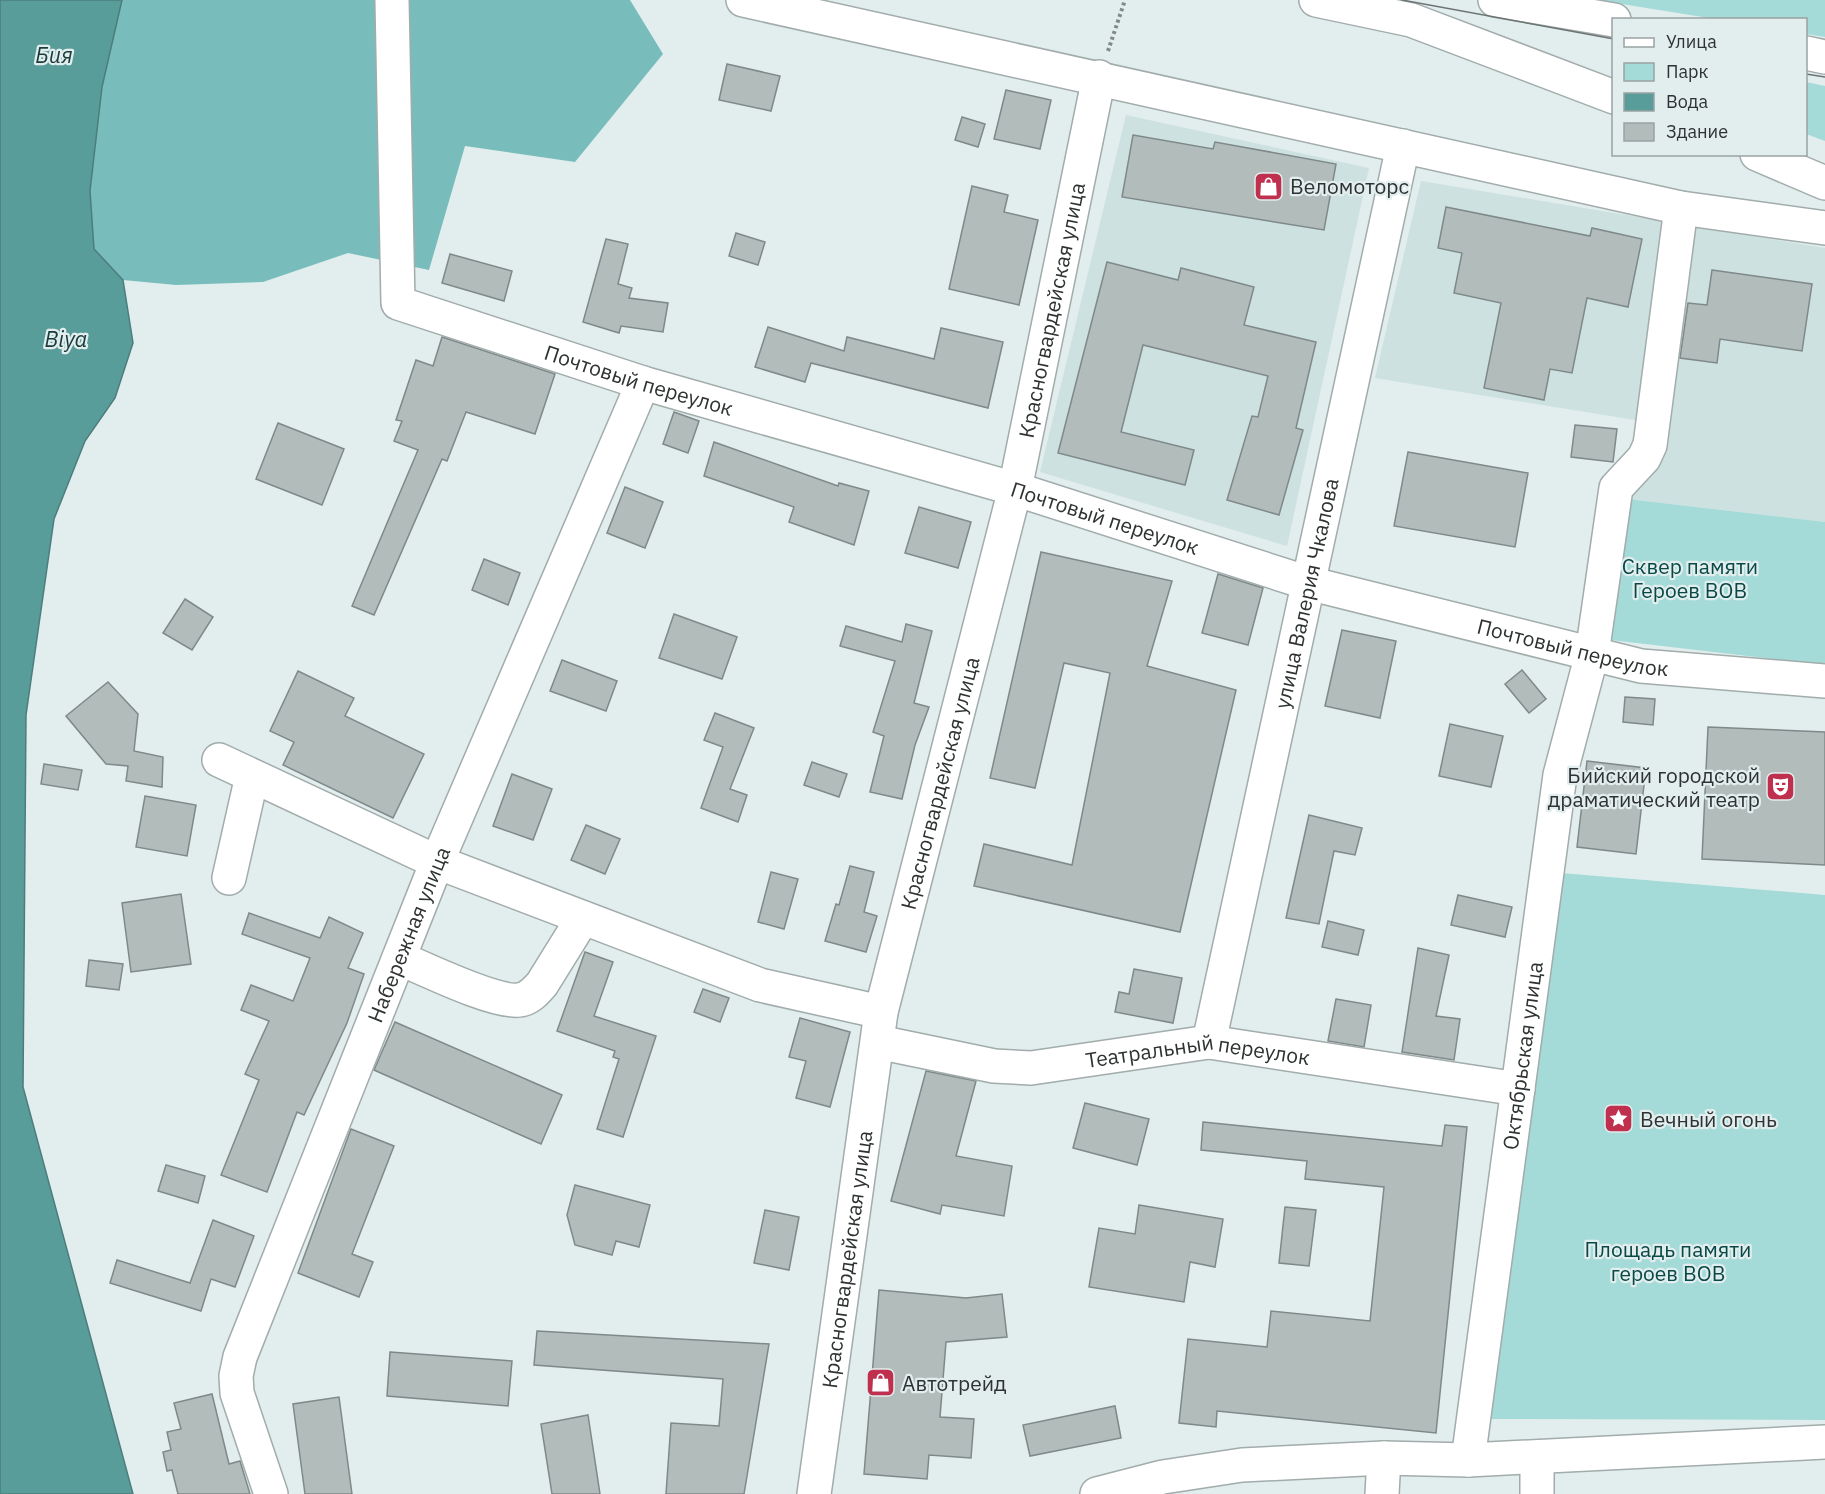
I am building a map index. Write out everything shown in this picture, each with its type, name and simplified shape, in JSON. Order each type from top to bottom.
[{"type":"street","name":"Почтовый переулок","points":[[392,0],[398,303],[643,383],[1015,489],[1308,583],[1641,666],[1825,681]]},
{"type":"street","points":[[743,0],[1099,77],[1681,208],[1825,228]]},
{"type":"street","points":[[1316,0],[1411,20],[1612,96]]},
{"type":"street","points":[[1495,0],[1612,20]]},
{"type":"street","points":[[1807,54],[1825,57]]},
{"type":"street","name":"Красногвардейская улица","points":[[814,1494],[879,1027],[1015,489],[1099,77]]},
{"type":"street","name":"улица Валерия Чкалова","points":[[1209,1042],[1403,146]]},
{"type":"street","points":[[1762,156],[1825,183]]},
{"type":"street","name":"Октябрьская улица","points":[[1468,1460],[1560,775],[1592,654],[1616,488],[1644,458],[1650,445],[1681,208]]},
{"type":"street","name":"Набережная улица","points":[[271,1494],[237,1393],[236,1376],[240,1357],[437,862],[643,383]]},
{"type":"street","name":"Театральный переулок","points":[[219,760],[437,862],[760,985],[994,1066],[1030,1068],[1209,1042],[1518,1089]]},
{"type":"street","points":[[229,878],[252,776]]},
{"type":"street","points":[[399,958],[489,994],[521,1000],[535,992],[542,984],[584,918]]},
{"type":"street","points":[[1097,1494],[1187,1484],[1242,1465],[1384,1458],[1468,1460],[1825,1442]]},
{"type":"street","points":[[1537,1457],[1537,1494]]},
{"type":"street","points":[[1382,1494],[1384,1458]]},
{"type":"path","points":[[1099,77],[1125,0]]},
{"type":"shaded area","points":[[122,0],[630,0],[663,54],[575,162],[465,146],[429,270],[348,253],[263,282],[176,285],[123,280],[94,249],[90,190],[102,87]]},
{"type":"shaded area","points":[[1126,115],[1369,168],[1287,546],[1040,472]]},
{"type":"shaded area","points":[[1421,181],[1825,248],[1825,522],[1627,499],[1641,421],[1375,378]]},
{"type":"green space","points":[[1597,0],[1825,0],[1825,37],[1807,34],[1807,18],[1709,18]]},
{"type":"green space","points":[[1807,82],[1825,86],[1825,141],[1807,134]]},
{"type":"green space","name":"Сквер памяти Героев ВОВ","points":[[1627,499],[1825,522],[1825,665],[1611,640]]},
{"type":"green space","name":"Площадь памяти героев ВОВ","points":[[1561,873],[1825,895],[1825,1420],[1488,1419]]},
{"type":"water","name":"Biya","points":[[0,0],[122,0],[102,87],[90,191],[94,249],[123,280],[133,343],[115,398],[85,441],[54,519],[26,715],[23,1087],[133,1494],[0,1494]]},
{"type":"building","points":[[727,64],[780,76],[771,111],[719,100]]},
{"type":"building","points":[[1006,90],[1051,100],[1040,149],[994,139]]},
{"type":"building","points":[[962,117],[985,124],[978,147],[955,140]]},
{"type":"building","name":"Веломоторс","points":[[1133,135],[1213,149],[1215,142],[1336,164],[1324,230],[1122,197]]},
{"type":"building","points":[[972,186],[1008,195],[1004,212],[1038,220],[1019,305],[949,289]]},
{"type":"building","points":[[1446,207],[1590,236],[1592,228],[1642,239],[1628,307],[1587,298],[1572,373],[1550,369],[1544,400],[1484,388],[1501,303],[1454,293],[1462,253],[1438,248]]},
{"type":"building","points":[[736,233],[765,242],[758,265],[729,256]]},
{"type":"building","points":[[606,239],[628,244],[618,284],[632,288],[629,298],[668,303],[663,332],[621,326],[619,333],[583,322]]},
{"type":"building","points":[[450,254],[512,271],[504,301],[442,283]]},
{"type":"building","points":[[1107,262],[1178,280],[1181,268],[1254,287],[1244,325],[1316,342],[1296,428],[1303,430],[1279,515],[1227,500],[1252,416],[1258,417],[1268,376],[1143,345],[1121,432],[1194,450],[1185,485],[1058,453]]},
{"type":"building","points":[[1712,270],[1812,284],[1802,351],[1720,339],[1717,363],[1680,358],[1688,303],[1707,305]]},
{"type":"building","points":[[768,327],[844,351],[847,337],[934,359],[941,328],[1003,342],[988,408],[811,363],[805,382],[755,367]]},
{"type":"building","points":[[442,337],[555,374],[535,434],[466,412],[447,461],[442,459],[374,615],[352,606],[418,450],[394,441],[402,421],[396,420],[416,360],[433,366]]},
{"type":"building","points":[[674,412],[699,421],[688,453],[663,444]]},
{"type":"building","points":[[278,423],[344,449],[322,505],[256,479]]},
{"type":"building","points":[[1575,425],[1617,429],[1613,462],[1571,457]]},
{"type":"building","points":[[714,442],[838,486],[839,483],[869,491],[854,545],[789,522],[794,507],[704,476]]},
{"type":"building","points":[[1408,452],[1528,473],[1515,547],[1394,526]]},
{"type":"building","points":[[625,487],[663,502],[645,548],[607,533]]},
{"type":"building","points":[[919,507],[971,522],[958,568],[905,553]]},
{"type":"building","points":[[1041,552],[1172,581],[1147,666],[1236,690],[1180,932],[974,886],[984,844],[1072,865],[1110,673],[1064,663],[1035,788],[990,778]]},
{"type":"building","points":[[484,559],[520,573],[508,605],[472,590]]},
{"type":"building","points":[[1218,574],[1263,588],[1248,645],[1202,633]]},
{"type":"building","points":[[185,599],[213,617],[192,650],[163,633]]},
{"type":"building","points":[[674,614],[737,637],[722,679],[659,658]]},
{"type":"building","points":[[906,624],[932,631],[914,703],[929,707],[915,745],[902,799],[870,792],[884,736],[873,732],[895,661],[840,646],[846,626],[902,642]]},
{"type":"building","points":[[1342,630],[1396,641],[1380,718],[1325,706]]},
{"type":"building","points":[[562,660],[617,681],[606,711],[550,691]]},
{"type":"building","points":[[1522,670],[1546,699],[1529,713],[1505,684]]},
{"type":"building","points":[[298,671],[354,698],[345,716],[424,754],[393,818],[283,765],[294,742],[270,731]]},
{"type":"building","points":[[108,682],[138,714],[134,751],[163,757],[162,787],[126,781],[128,766],[106,764],[66,716]]},
{"type":"building","points":[[1625,697],[1655,699],[1653,725],[1623,722]]},
{"type":"building","points":[[715,713],[754,728],[730,789],[747,795],[738,822],[701,808],[723,747],[704,740]]},
{"type":"building","points":[[1450,724],[1503,736],[1491,787],[1439,776]]},
{"type":"building","points":[[1708,727],[1825,732],[1825,865],[1702,859]]},
{"type":"building","points":[[1587,761],[1646,768],[1636,854],[1577,847]]},
{"type":"building","points":[[812,762],[847,774],[839,797],[804,785]]},
{"type":"building","points":[[44,764],[82,770],[78,790],[41,784]]},
{"type":"building","points":[[512,774],[552,789],[533,840],[493,826]]},
{"type":"building","points":[[145,796],[196,805],[187,856],[136,847]]},
{"type":"building","points":[[1309,815],[1362,828],[1355,855],[1334,851],[1319,924],[1286,918]]},
{"type":"building","points":[[586,825],[620,839],[605,874],[571,860]]},
{"type":"building","points":[[850,866],[874,872],[864,912],[877,916],[866,952],[825,941],[836,904],[839,905]]},
{"type":"building","points":[[771,872],[798,879],[784,929],[758,922]]},
{"type":"building","points":[[181,894],[191,964],[131,972],[122,903]]},
{"type":"building","points":[[1458,895],[1512,907],[1505,937],[1451,925]]},
{"type":"building","points":[[249,913],[320,938],[329,917],[363,933],[348,968],[364,974],[347,1023],[304,1115],[297,1112],[267,1192],[221,1175],[259,1080],[245,1074],[269,1021],[241,1010],[251,985],[293,1001],[310,958],[242,934]]},
{"type":"building","points":[[1328,921],[1364,930],[1358,955],[1322,947]]},
{"type":"building","points":[[1418,948],[1449,955],[1436,1016],[1460,1019],[1454,1060],[1402,1052]]},
{"type":"building","points":[[585,952],[613,962],[594,1016],[656,1036],[623,1137],[597,1129],[619,1059],[613,1057],[615,1051],[557,1031]]},
{"type":"building","points":[[89,960],[123,964],[119,990],[86,986]]},
{"type":"building","points":[[1134,969],[1182,978],[1173,1023],[1115,1012],[1119,992],[1129,994]]},
{"type":"building","points":[[703,989],[729,998],[720,1022],[694,1012]]},
{"type":"building","points":[[1336,999],[1371,1005],[1364,1047],[1328,1041]]},
{"type":"building","points":[[800,1018],[850,1032],[830,1107],[796,1098],[806,1061],[789,1057]]},
{"type":"building","points":[[395,1022],[562,1095],[541,1144],[374,1070]]},
{"type":"building","points":[[926,1071],[976,1081],[956,1156],[1012,1166],[1004,1216],[942,1205],[940,1214],[891,1201]]},
{"type":"building","points":[[1085,1103],[1149,1119],[1137,1165],[1073,1148]]},
{"type":"building","points":[[1203,1122],[1442,1146],[1445,1125],[1467,1127],[1436,1433],[1217,1411],[1216,1427],[1179,1423],[1188,1339],[1267,1347],[1271,1311],[1370,1321],[1384,1187],[1305,1179],[1307,1161],[1201,1150]]},
{"type":"building","points":[[351,1129],[394,1146],[352,1254],[373,1262],[359,1297],[298,1273]]},
{"type":"building","points":[[166,1165],[205,1176],[198,1203],[158,1191]]},
{"type":"building","points":[[575,1185],[650,1205],[639,1247],[616,1241],[612,1255],[575,1245],[567,1215]]},
{"type":"building","points":[[1139,1205],[1223,1219],[1215,1267],[1190,1262],[1184,1302],[1089,1287],[1099,1228],[1135,1234]]},
{"type":"building","points":[[1285,1207],[1316,1210],[1309,1266],[1279,1263]]},
{"type":"building","points":[[765,1210],[799,1217],[789,1270],[754,1263]]},
{"type":"building","points":[[213,1220],[254,1236],[235,1287],[211,1279],[201,1311],[110,1283],[117,1260],[190,1283]]},
{"type":"building","points":[[879,1290],[966,1298],[1002,1294],[1007,1337],[946,1342],[940,1417],[974,1419],[971,1458],[929,1455],[927,1479],[864,1474]]},
{"type":"building","points":[[537,1331],[769,1344],[744,1494],[666,1494],[671,1423],[719,1426],[723,1379],[534,1365]]},
{"type":"building","points":[[390,1352],[512,1361],[508,1406],[387,1396]]},
{"type":"building","points":[[212,1394],[229,1464],[240,1461],[250,1494],[178,1494],[172,1470],[167,1471],[163,1452],[171,1450],[167,1432],[181,1429],[174,1403]]},
{"type":"building","points":[[339,1397],[352,1494],[305,1494],[293,1404]]},
{"type":"building","points":[[1115,1406],[1121,1438],[1030,1456],[1023,1425]]},
{"type":"building","points":[[588,1415],[600,1494],[552,1494],[541,1424]]},
{"type":"tram line","points":[[1402,0],[1612,39]]},
{"type":"tram line","points":[[1807,74],[1825,77]]},
{"type":"place","name":"Веломоторс","points":[[1269,186]]},
{"type":"place","name":"Бийский городской драматический театр","points":[[1781,787]]},
{"type":"place","name":"Вечный огонь","points":[[1619,1119]]},
{"type":"place","name":"Автотрейд","points":[[881,1383]]},
{"type":"water label","name":"Бия","points":[[54,54]]}]
